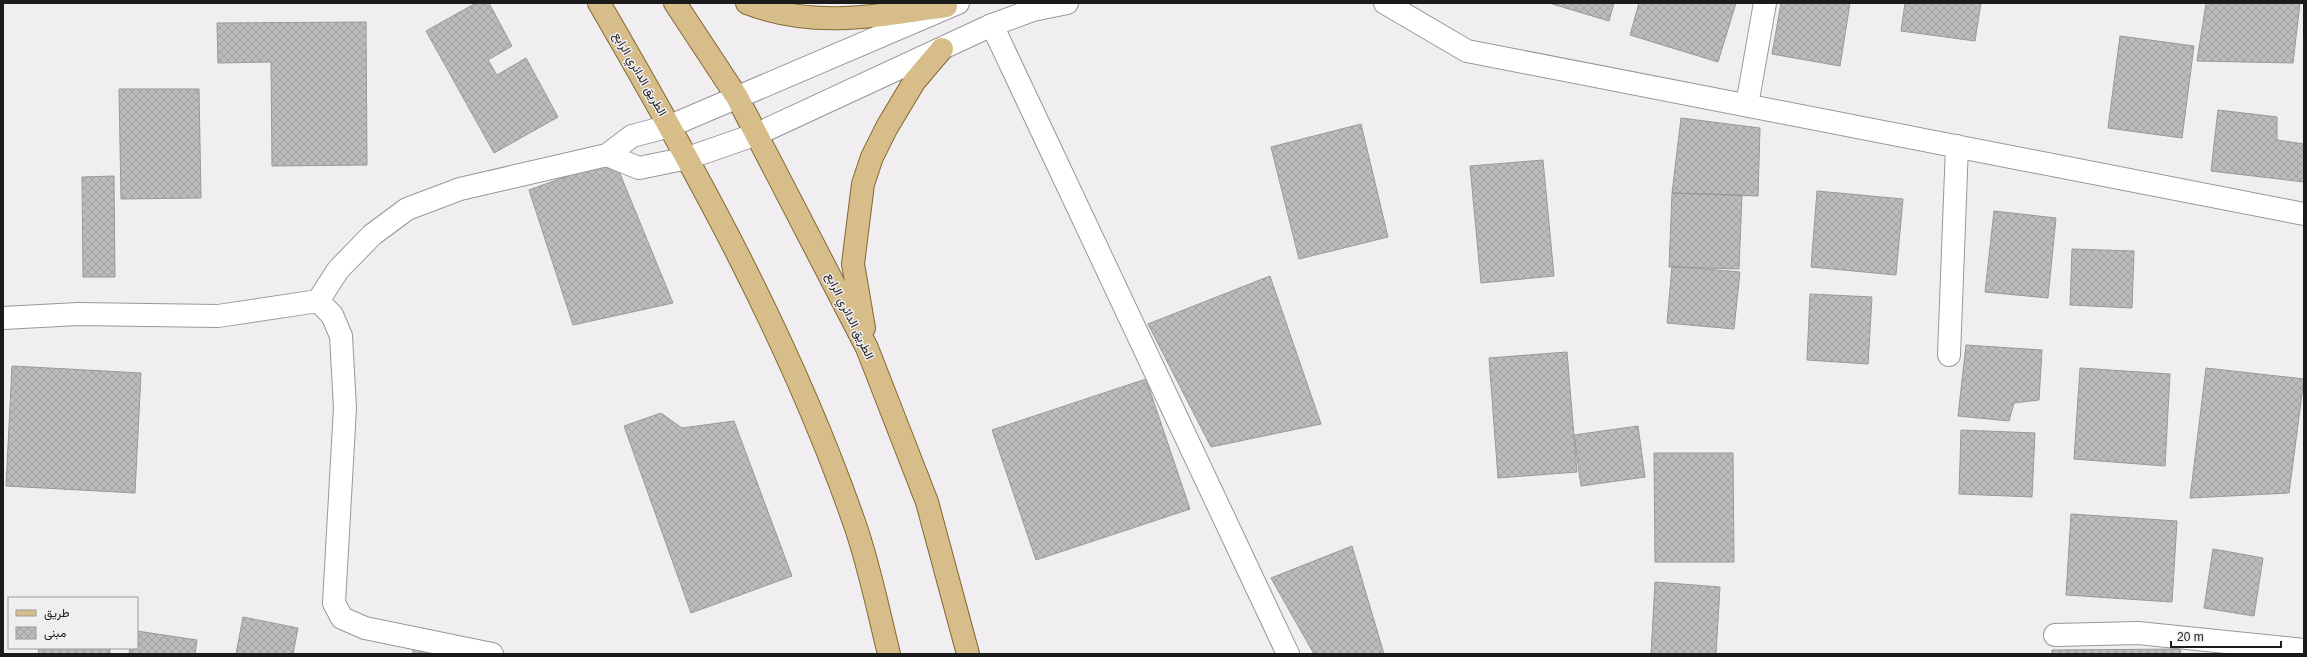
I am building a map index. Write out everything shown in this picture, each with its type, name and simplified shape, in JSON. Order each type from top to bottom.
[{"type":"main road","name":"الطريق الدائري الرابع","points":[[599,3],[688,158],[790,359],[855,523],[889,654]]},
{"type":"main road","name":"الطريق الدائري الرابع","points":[[675,3],[737,97],[867,348],[927,502],[968,654]]},
{"type":"main road","points":[[747,3],[769,12],[828,19],[859,19],[952,5]]},
{"type":"main road","points":[[867,348],[853,264],[863,184],[872,158],[914,82],[942,49]]},
{"type":"street","points":[[607,154],[638,168],[688,158],[757,134],[942,49],[961,37],[992,24],[1033,10],[1067,3]]},
{"type":"street","points":[[1385,3],[1467,51],[2304,214]]},
{"type":"street","points":[[1747,105],[1765,3]]},
{"type":"street","points":[[3,318],[78,314],[218,316],[318,301],[338,270],[372,235],[407,209],[460,189],[607,154],[632,136],[670,126],[952,5]]},
{"type":"street","points":[[992,24],[1288,654]]},
{"type":"street","points":[[1949,355],[1957,146]]},
{"type":"street","points":[[318,301],[332,315],[341,336],[342,343],[345,408],[334,603],[342,618],[365,628],[492,654]]},
{"type":"street","points":[[2055,636],[2138,633],[2304,650]]},
{"type":"building","points":[[476,3],[489,3],[512,46],[488,60],[497,75],[526,58],[558,117],[494,153],[426,31]]},
{"type":"building","points":[[1549,3],[1614,3],[1609,21]]},
{"type":"building","points":[[1639,3],[1736,3],[1718,62],[1630,35]]},
{"type":"building","points":[[1781,3],[1850,3],[1840,66],[1772,54]]},
{"type":"building","points":[[1905,3],[1981,3],[1975,41],[1901,31]]},
{"type":"building","points":[[2206,3],[2300,3],[2293,63],[2197,61]]},
{"type":"building","points":[[366,22],[367,165],[272,166],[271,62],[218,63],[217,23]]},
{"type":"building","points":[[2120,36],[2194,46],[2182,138],[2108,128]]},
{"type":"building","points":[[119,89],[199,89],[201,198],[121,199]]},
{"type":"building","points":[[2218,110],[2277,117],[2277,140],[2304,144],[2304,182],[2211,171]]},
{"type":"building","points":[[1681,118],[1760,128],[1758,196],[1672,193]]},
{"type":"building","points":[[1361,124],[1388,237],[1299,259],[1271,147]]},
{"type":"building","points":[[614,159],[673,303],[573,325],[529,190]]},
{"type":"building","points":[[1543,160],[1554,276],[1481,283],[1470,166]]},
{"type":"building","points":[[114,176],[115,277],[83,277],[82,177]]},
{"type":"building","points":[[1817,191],[1903,199],[1896,275],[1811,267]]},
{"type":"building","points":[[1672,193],[1742,195],[1739,269],[1669,267]]},
{"type":"building","points":[[1994,211],[2056,218],[2048,298],[1985,292]]},
{"type":"building","points":[[2072,249],[2134,251],[2132,308],[2070,305]]},
{"type":"building","points":[[1672,266],[1740,272],[1734,329],[1667,323]]},
{"type":"building","points":[[1270,276],[1321,424],[1211,447],[1148,324]]},
{"type":"building","points":[[1810,294],[1872,297],[1868,364],[1807,360]]},
{"type":"building","points":[[1966,345],[2042,350],[2039,400],[2014,403],[2009,421],[1958,416]]},
{"type":"building","points":[[1567,352],[1577,472],[1498,478],[1489,358]]},
{"type":"building","points":[[12,366],[141,373],[135,493],[6,486]]},
{"type":"building","points":[[2080,368],[2170,374],[2165,466],[2074,459]]},
{"type":"building","points":[[2206,368],[2304,379],[2289,493],[2190,498]]},
{"type":"building","points":[[1146,379],[1190,509],[1036,560],[992,430]]},
{"type":"building","points":[[661,413],[682,428],[734,421],[792,576],[691,613],[624,426]]},
{"type":"building","points":[[1638,426],[1645,477],[1581,486],[1574,435]]},
{"type":"building","points":[[1961,430],[2035,433],[2032,497],[1959,494]]},
{"type":"building","points":[[1654,453],[1733,453],[1734,562],[1655,562]]},
{"type":"building","points":[[2071,514],[2177,521],[2172,602],[2066,595]]},
{"type":"building","points":[[1352,546],[1384,654],[1314,654],[1271,578]]},
{"type":"building","points":[[2213,549],[2263,558],[2254,616],[2204,608]]},
{"type":"building","points":[[1655,582],[1720,587],[1716,654],[1651,654]]},
{"type":"building","points":[[243,617],[298,628],[293,654],[236,654]]},
{"type":"building","points":[[138,631],[197,640],[195,654],[129,654],[130,649],[138,649]]},
{"type":"building","points":[[39,649],[110,649],[110,654],[38,654]]},
{"type":"building","points":[[413,649],[434,654],[413,654]]},
{"type":"building","points":[[2180,649],[2181,654],[2052,654],[2052,650]]}]
